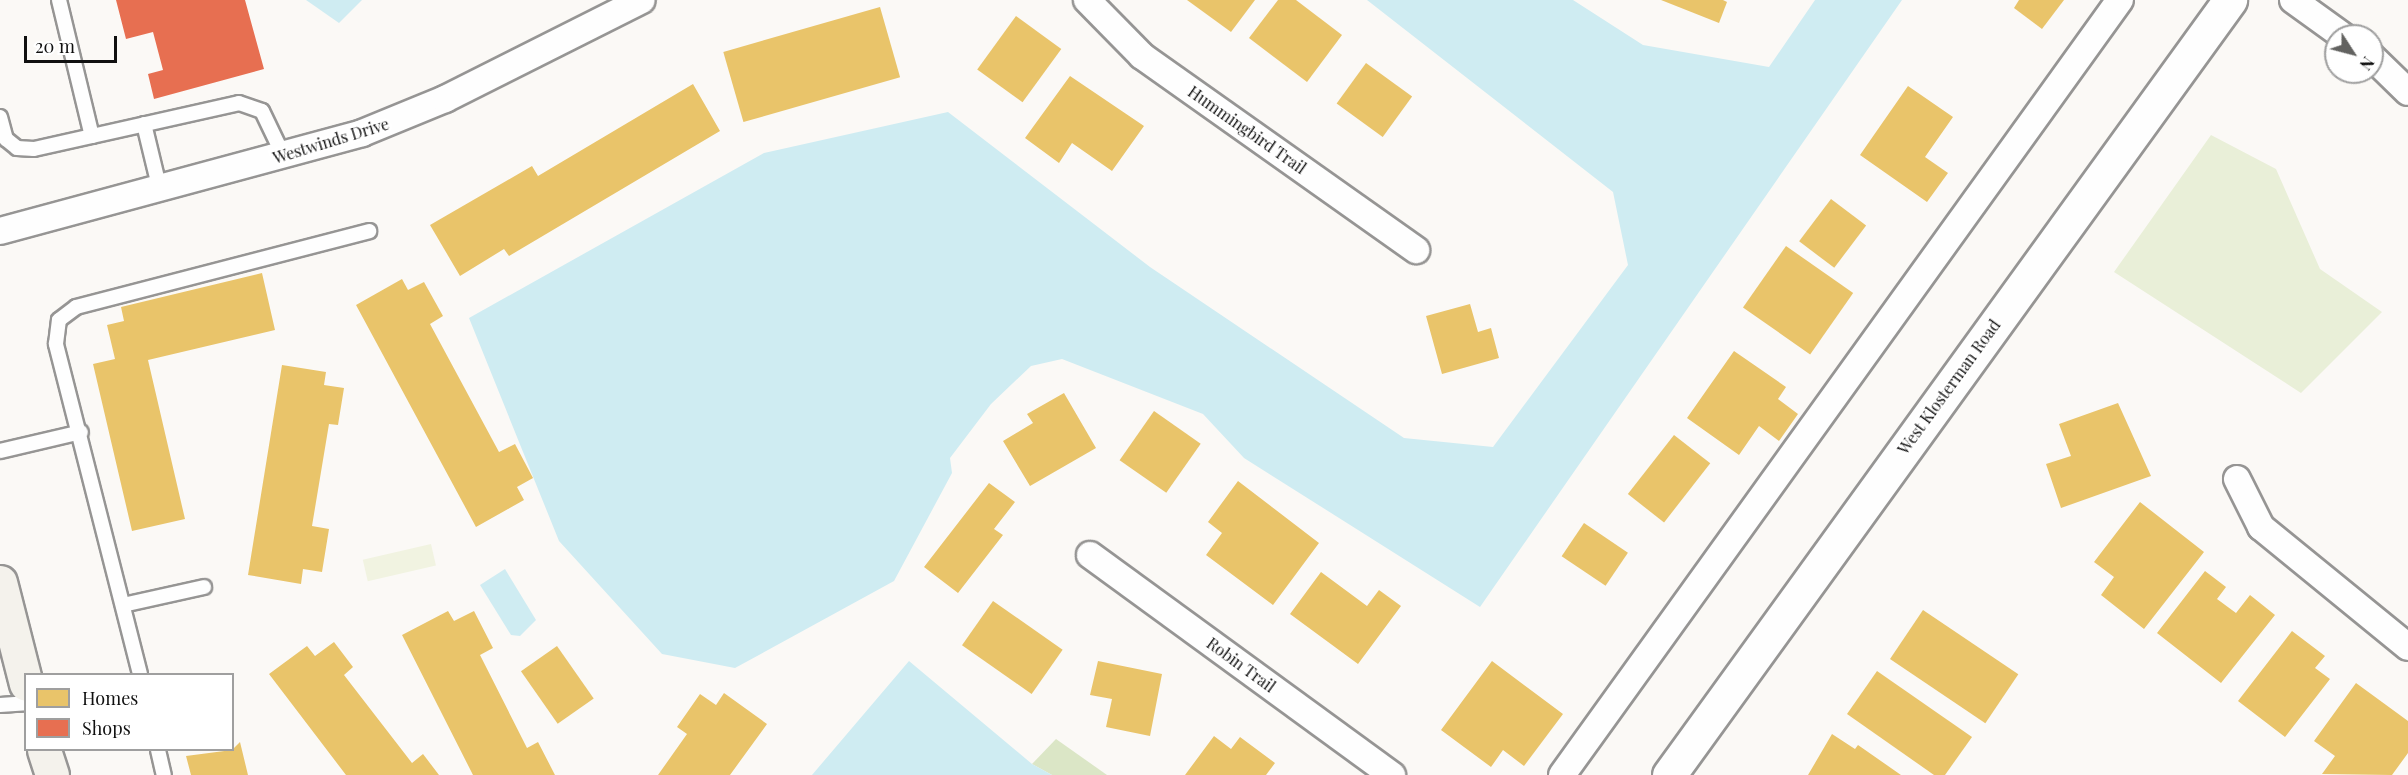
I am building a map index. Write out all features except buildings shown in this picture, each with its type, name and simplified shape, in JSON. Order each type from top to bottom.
[{"type":"main road","points":[[0,582],[24,676]]},
{"type":"main road","points":[[44,751],[52,775]]},
{"type":"street","name":"Westwinds Drive","points":[[0,231],[284,157],[403,118],[642,0]]},
{"type":"street","name":"Hummingbird Trail","points":[[1087,0],[1142,56],[1416,250]]},
{"type":"street","points":[[1562,775],[2120,0]]},
{"type":"street","name":"West Klosterman Road","points":[[1669,775],[2230,0]]},
{"type":"street","points":[[2293,0],[2326,24]]},
{"type":"street","points":[[2384,69],[2408,92]]},
{"type":"street","points":[[2237,479],[2261,527],[2406,641]]},
{"type":"street","name":"Robin Trail","points":[[1090,555],[1392,775]]},
{"type":"lane","points":[[59,0],[92,136]]},
{"type":"lane","points":[[0,117],[6,139],[17,148],[92,136],[239,103],[253,105],[262,111],[284,157]]},
{"type":"lane","points":[[144,124],[160,190]]},
{"type":"lane","points":[[140,673],[81,432],[56,344],[59,321],[76,307],[369,231]]},
{"type":"lane","points":[[0,451],[81,432]]},
{"type":"lane","points":[[123,605],[204,587]]},
{"type":"lane","points":[[0,705],[24,703]]},
{"type":"lane","points":[[158,751],[164,775]]},
{"type":"green space","points":[[2211,135],[2276,169],[2320,269],[2382,312],[2301,393],[2114,272]]},
{"type":"green space","points":[[431,544],[436,565],[368,581],[363,560]]},
{"type":"green space","points":[[1056,739],[1107,775],[1052,775],[1032,764]]},
{"type":"water","points":[[306,0],[362,0],[339,23]]},
{"type":"water","points":[[1367,0],[1573,0],[1643,45],[1769,67],[1815,0],[1902,0],[1480,607],[1244,458],[1203,414],[1062,359],[1031,366],[991,404],[950,458],[952,473],[894,581],[735,668],[662,654],[559,541],[469,318],[764,153],[948,112],[1150,267],[1404,438],[1493,447],[1628,265],[1613,192]]},
{"type":"water","points":[[505,569],[536,620],[520,636],[511,635],[480,585]]},
{"type":"water","points":[[909,661],[1032,764],[1052,775],[812,775]]}]
